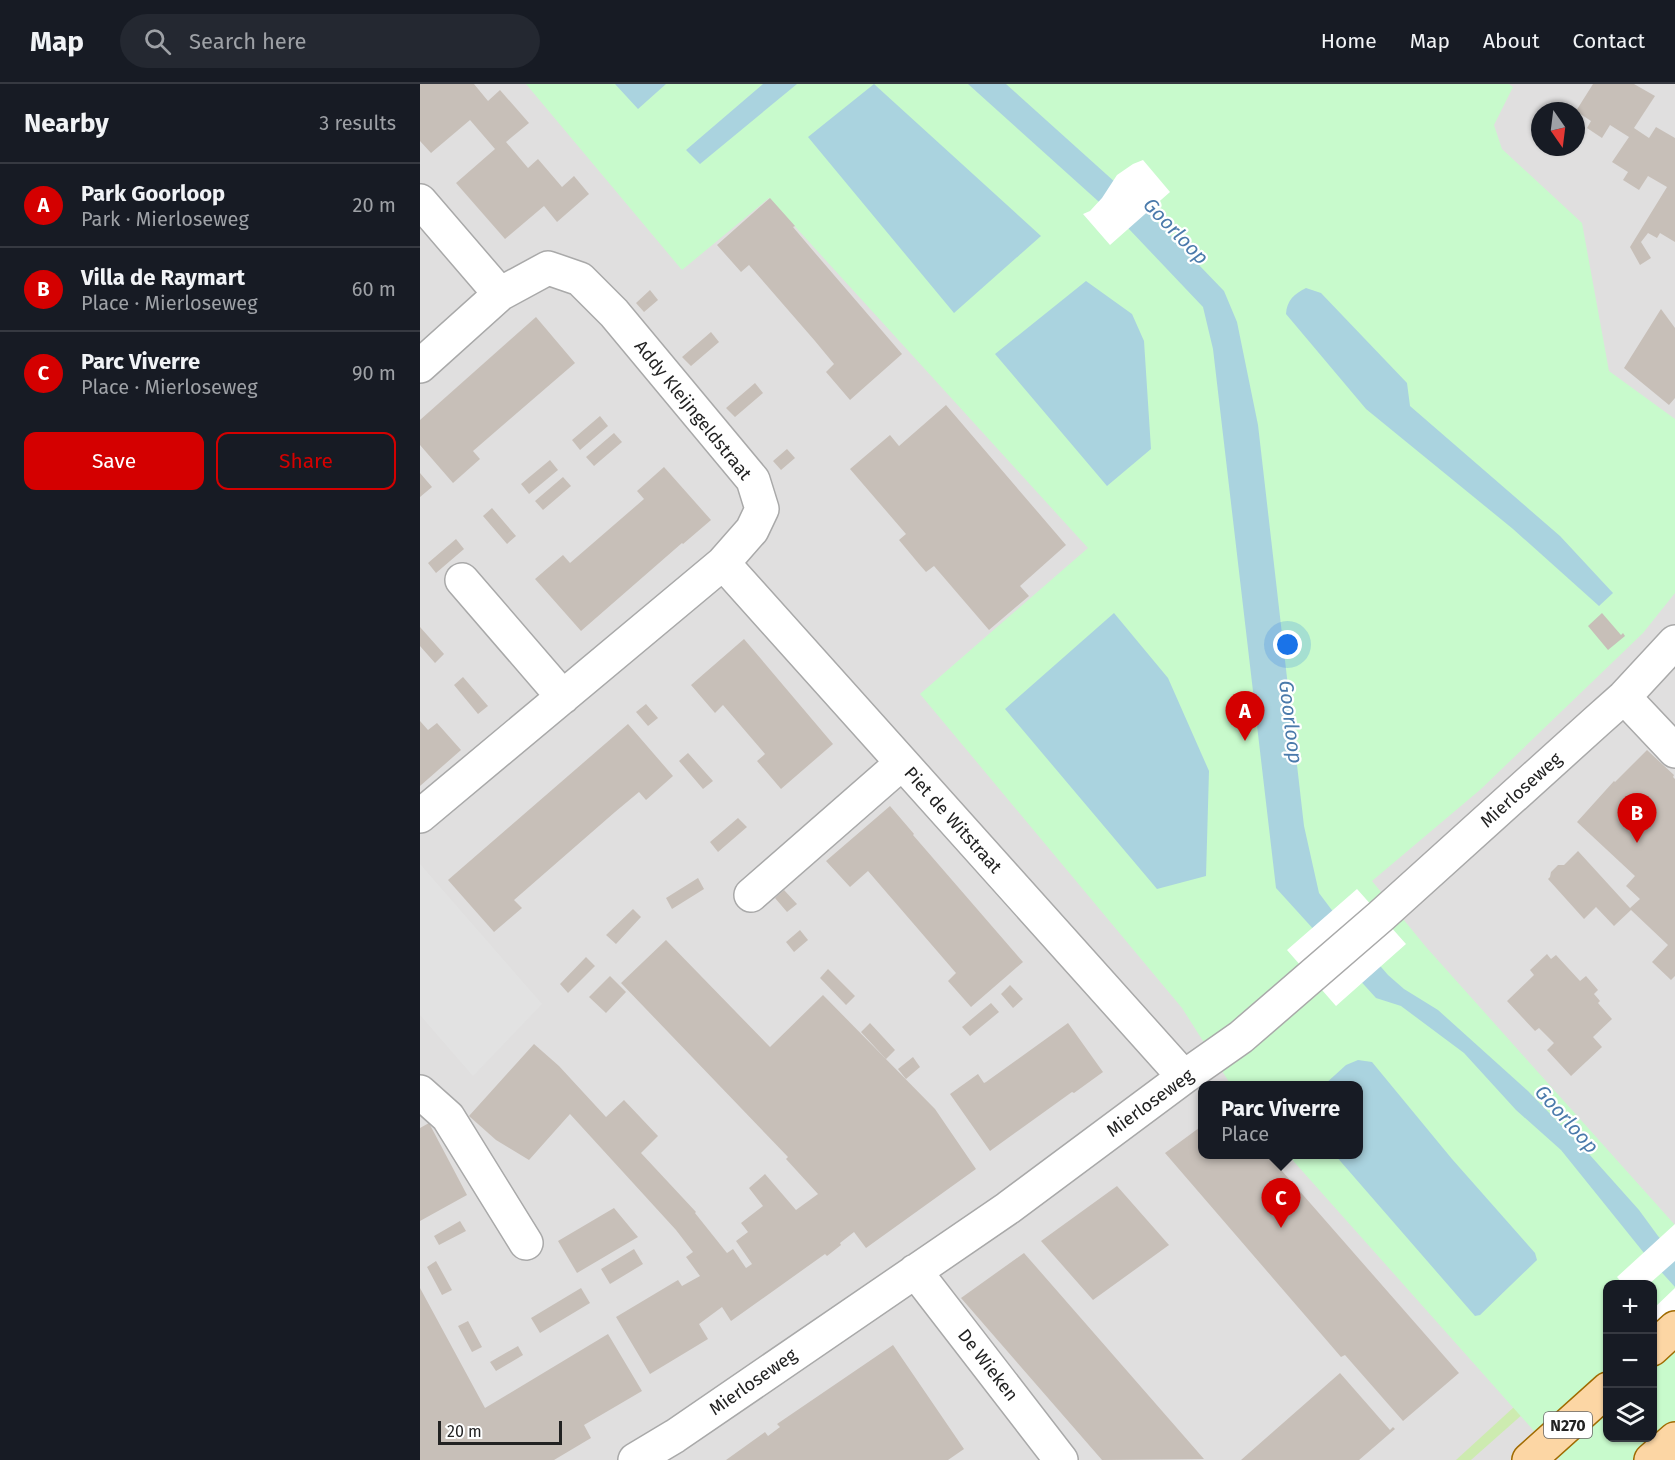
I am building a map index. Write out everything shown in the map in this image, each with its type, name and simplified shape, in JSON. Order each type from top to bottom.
[{"type":"main road","name":"N270","points":[[1529,1460],[1603,1393]]},
{"type":"main road","points":[[1652,1460],[1675,1438]]},
{"type":"street","points":[[420,201],[500,294]]},
{"type":"street","name":"Addy Kleijngeldstraat","points":[[420,366],[500,294],[548,268],[580,279],[614,313],[753,480],[762,508],[752,530],[723,563],[420,816]]},
{"type":"street","name":"Piet de Witstraat","points":[[723,563],[1184,1077]]},
{"type":"street","points":[[462,580],[563,697]]},
{"type":"street","name":"Mierloseweg","points":[[635,1460],[675,1436],[1008,1208],[1241,1037],[1312,978],[1624,697],[1675,642]]},
{"type":"street","points":[[1624,697],[1675,751]]},
{"type":"street","points":[[751,895],[902,763]]},
{"type":"street","points":[[420,1092],[448,1117],[526,1243]]},
{"type":"street","name":"De Wieken","points":[[915,1270],[1061,1460]]},
{"type":"shaded area","points":[[420,84],[1675,84],[1675,1460],[420,1460]]},
{"type":"shaded area","points":[[420,864],[542,1004],[473,1076],[420,1015]]},
{"type":"green space","points":[[526,84],[1509,84],[1513,87],[1494,125],[1502,149],[1582,223],[1609,371],[1675,419],[1675,593],[1643,633],[1481,789],[1372,881],[1426,947],[1675,1225],[1675,1460],[1560,1460],[1292,1159],[1363,1159],[1363,1081],[1228,1081],[1182,1008],[920,694],[1088,548],[769,198],[682,270]]},
{"type":"green space","points":[[1603,1326],[1595,1350],[1471,1460],[1456,1460]]},
{"type":"water","points":[[615,84],[666,84],[638,109]]},
{"type":"water","points":[[763,84],[797,84],[700,164],[686,150]]},
{"type":"water","points":[[874,84],[1041,236],[954,313],[808,137]]},
{"type":"water","name":"Goorloop","points":[[968,84],[1006,84],[1146,210],[1224,291],[1237,322],[1258,425],[1304,826],[1319,893],[1388,975],[1404,989],[1438,1010],[1528,1091],[1589,1154],[1675,1255],[1675,1287],[1644,1253],[1561,1150],[1516,1110],[1464,1053],[1401,1006],[1376,998],[1276,888],[1213,349],[1203,307],[1128,228]]},
{"type":"water","points":[[1086,281],[1132,314],[1144,341],[1151,449],[1107,486],[995,354]]},
{"type":"water","points":[[1306,288],[1321,293],[1407,383],[1410,406],[1560,536],[1613,593],[1599,606],[1513,529],[1366,409],[1286,314],[1292,298]]},
{"type":"water","points":[[1114,613],[1168,678],[1209,771],[1206,876],[1157,889],[1005,709]]},
{"type":"water","points":[[1358,1060],[1372,1062],[1452,1159],[1535,1253],[1537,1260],[1480,1315],[1475,1316],[1338,1159],[1363,1159],[1363,1081],[1328,1081],[1346,1065]]},
{"type":"pier","points":[[1143,160],[1170,192],[1110,245],[1083,214],[1090,211],[1102,198],[1117,175]]},
{"type":"pier","points":[[1357,889],[1406,944],[1336,1006],[1287,950]]},
{"type":"pier","points":[[1675,1224],[1675,1261],[1654,1280],[1620,1280],[1617,1277]]},
{"type":"pier","points":[[1675,1288],[1675,1341],[1657,1321],[1657,1305]]},
{"type":"building","points":[[420,84],[474,84],[488,101],[500,90],[529,123],[506,142],[528,168],[538,159],[562,187],[574,176],[589,194],[557,222],[544,206],[505,239],[456,183],[495,149],[470,120],[431,153],[420,141]]},
{"type":"building","points":[[1593,84],[1634,84],[1655,96],[1634,128],[1649,138],[1656,127],[1675,138],[1675,242],[1660,233],[1657,238],[1648,233],[1641,242],[1651,258],[1640,265],[1630,247],[1667,187],[1648,176],[1639,190],[1623,180],[1628,172],[1612,162],[1629,137],[1610,125],[1602,138],[1587,128],[1591,121],[1585,117],[1585,102],[1582,102]]},
{"type":"building","points":[[770,198],[902,354],[850,400],[826,372],[834,364],[815,341],[749,265],[741,272],[717,245]]},
{"type":"building","points":[[650,290],[658,300],[644,312],[636,303]]},
{"type":"building","points":[[1661,309],[1675,328],[1675,398],[1669,405],[1624,368]]},
{"type":"building","points":[[536,317],[575,363],[473,451],[480,459],[453,483],[420,445],[420,420]]},
{"type":"building","points":[[711,332],[719,342],[691,366],[682,357]]},
{"type":"building","points":[[755,383],[763,393],[735,417],[726,408]]},
{"type":"building","points":[[946,405],[1066,545],[1020,586],[1029,596],[989,630],[934,566],[926,572],[919,564],[899,540],[906,534],[850,469],[890,435],[899,446]]},
{"type":"building","points":[[600,416],[608,426],[580,450],[572,440]]},
{"type":"building","points":[[614,433],[622,442],[594,466],[586,457]]},
{"type":"building","points":[[787,449],[795,458],[781,470],[773,461]]},
{"type":"building","points":[[550,460],[558,470],[529,494],[521,484]]},
{"type":"building","points":[[664,467],[711,520],[581,631],[535,579],[563,555],[570,563],[644,499],[637,491]]},
{"type":"building","points":[[420,473],[432,487],[420,497]]},
{"type":"building","points":[[563,477],[571,486],[543,510],[535,501]]},
{"type":"building","points":[[492,508],[516,536],[507,544],[483,516]]},
{"type":"building","points":[[456,539],[464,549],[436,573],[428,563]]},
{"type":"building","points":[[1602,613],[1621,635],[1623,633],[1625,636],[1608,650],[1588,626]]},
{"type":"building","points":[[420,627],[444,654],[435,663],[420,646]]},
{"type":"building","points":[[744,639],[833,744],[781,789],[757,761],[765,754],[723,705],[715,713],[691,685]]},
{"type":"building","points":[[463,677],[488,706],[478,714],[454,685]]},
{"type":"building","points":[[646,704],[658,718],[648,726],[636,712]]},
{"type":"building","points":[[420,721],[428,730],[437,723],[461,750],[420,786]]},
{"type":"building","points":[[628,724],[673,776],[646,800],[639,792],[514,900],[522,908],[494,932],[448,880]]},
{"type":"building","points":[[1647,750],[1674,775],[1675,779],[1675,976],[1671,980],[1652,962],[1668,945],[1631,910],[1614,926],[1596,907],[1584,919],[1548,879],[1558,865],[1564,865],[1578,851],[1630,908],[1640,899],[1626,886],[1635,876],[1577,822],[1614,781]]},
{"type":"building","points":[[688,753],[713,781],[703,789],[679,761]]},
{"type":"building","points":[[890,806],[1023,962],[971,1007],[948,981],[956,973],[868,871],[850,887],[826,861]]},
{"type":"building","points":[[738,818],[747,827],[718,852],[710,842]]},
{"type":"building","points":[[698,878],[704,889],[672,909],[666,898]]},
{"type":"building","points":[[784,890],[797,904],[787,912],[775,898]]},
{"type":"building","points":[[633,909],[641,917],[616,944],[606,935]]},
{"type":"building","points":[[800,930],[808,940],[794,952],[786,942]]},
{"type":"building","points":[[666,940],[770,1047],[823,995],[935,1109],[976,1169],[866,1248],[854,1232],[827,1256],[825,1254],[731,1321],[722,1307],[699,1324],[708,1339],[650,1374],[616,1317],[678,1280],[682,1286],[700,1276],[686,1257],[693,1252],[676,1230],[570,1114],[529,1160],[496,1140],[469,1116],[534,1044],[559,1066],[606,1117],[624,1100],[658,1136],[641,1153],[696,1212],[727,1253],[733,1249],[746,1268],[752,1264],[736,1241],[748,1232],[741,1223],[763,1206],[749,1188],[765,1174],[796,1210],[818,1194],[786,1159],[788,1157],[621,983]]},
{"type":"building","points":[[1547,954],[1551,959],[1556,955],[1580,981],[1586,976],[1598,990],[1594,994],[1600,1001],[1598,1003],[1612,1019],[1593,1037],[1602,1047],[1571,1076],[1547,1050],[1554,1043],[1539,1028],[1535,1031],[1507,1001],[1534,975],[1530,970]]},
{"type":"building","points":[[586,957],[595,966],[568,993],[560,984]]},
{"type":"building","points":[[828,969],[855,996],[846,1005],[820,978]]},
{"type":"building","points":[[610,976],[626,992],[606,1013],[589,997]]},
{"type":"building","points":[[1010,985],[1023,999],[1013,1008],[1001,994]]},
{"type":"building","points":[[991,1003],[999,1012],[970,1036],[962,1027]]},
{"type":"building","points":[[870,1023],[895,1050],[886,1059],[861,1032]]},
{"type":"building","points":[[1068,1023],[1103,1072],[990,1151],[950,1094],[978,1074],[984,1083],[986,1082]]},
{"type":"building","points":[[913,1057],[920,1067],[906,1079],[898,1069]]},
{"type":"building","points":[[429,1123],[467,1195],[420,1221],[420,1128]]},
{"type":"building","points":[[1198,1129],[1198,1159],[1272,1159],[1459,1373],[1403,1421],[1345,1355],[1341,1357],[1165,1153]]},
{"type":"building","points":[[1117,1186],[1169,1245],[1093,1300],[1041,1241]]},
{"type":"building","points":[[614,1208],[638,1237],[577,1273],[558,1241]]},
{"type":"building","points":[[460,1221],[466,1231],[439,1245],[434,1236]]},
{"type":"building","points":[[634,1249],[643,1264],[610,1284],[601,1269]]},
{"type":"building","points":[[1024,1253],[1204,1459],[1102,1460],[961,1298]]},
{"type":"building","points":[[436,1261],[452,1290],[442,1295],[427,1267]]},
{"type":"building","points":[[420,1288],[485,1408],[608,1334],[642,1391],[584,1425],[591,1438],[554,1460],[420,1460]]},
{"type":"building","points":[[581,1288],[590,1303],[540,1333],[531,1318]]},
{"type":"building","points":[[468,1321],[482,1347],[472,1352],[458,1326]]},
{"type":"building","points":[[893,1345],[964,1449],[948,1460],[726,1460],[765,1432],[768,1436],[780,1427],[777,1424]]},
{"type":"building","points":[[518,1346],[523,1355],[496,1371],[490,1362]]},
{"type":"building","points":[[1340,1373],[1390,1430],[1393,1427],[1395,1429],[1359,1460],[1241,1460]]},
{"type":"place","name":"Park Goorloop","points":[[1245,741]]},
{"type":"place","name":"Villa de Raymart","points":[[1637,843]]},
{"type":"place","name":"Parc Viverre","points":[[1281,1228]]}]
